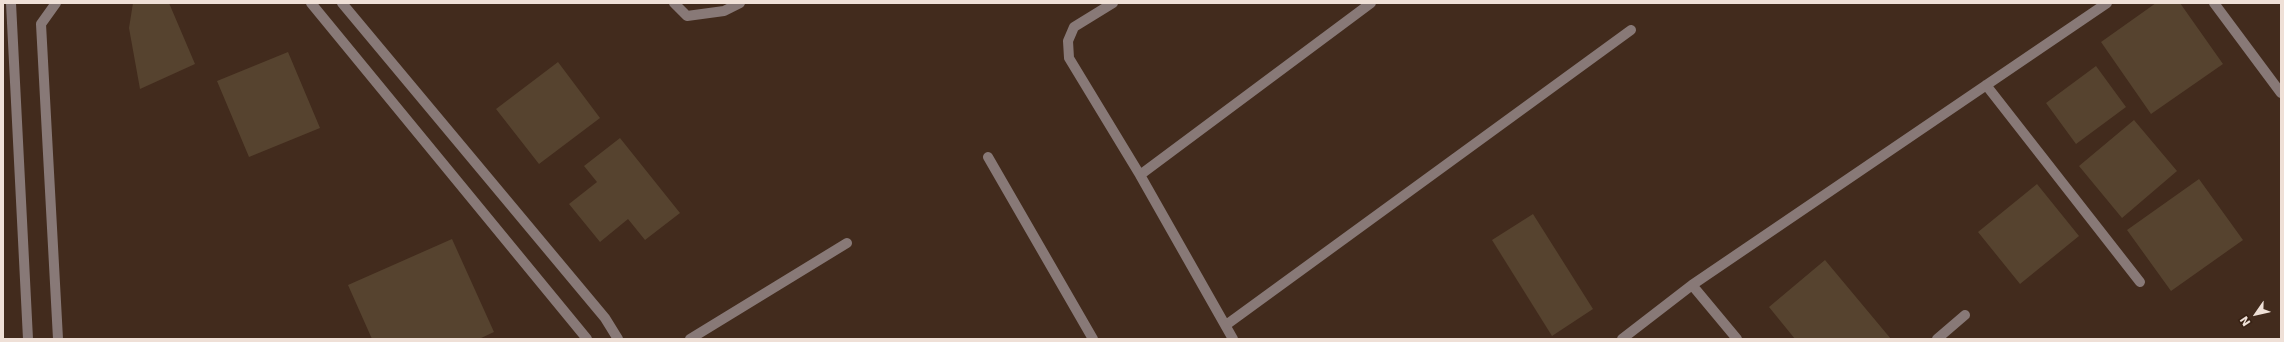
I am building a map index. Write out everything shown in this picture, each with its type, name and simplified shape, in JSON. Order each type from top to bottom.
[{"type":"street","points":[[12,3],[28,339]]},
{"type":"street","points":[[56,3],[41,24],[58,339]]},
{"type":"street","points":[[311,3],[587,339]]},
{"type":"street","points":[[342,3],[606,318],[618,339]]},
{"type":"street","points":[[674,3],[687,16],[724,11],[740,3]]},
{"type":"street","points":[[1113,3],[1074,27],[1068,40],[1069,58],[1140,175],[1233,339]]},
{"type":"street","points":[[1140,175],[1371,3]]},
{"type":"street","points":[[1622,339],[1692,285],[2107,3]]},
{"type":"street","points":[[2214,3],[2281,93]]},
{"type":"street","points":[[1226,326],[1631,30]]},
{"type":"street","points":[[1986,85],[2140,282]]},
{"type":"street","points":[[988,157],[1093,339]]},
{"type":"street","points":[[690,339],[846,243]]},
{"type":"street","points":[[1692,285],[1737,339]]},
{"type":"street","points":[[1936,339],[1965,316]]},
{"type":"building","points":[[133,3],[169,3],[195,64],[140,89],[129,28]]},
{"type":"building","points":[[2156,3],[2180,3],[2223,64],[2151,114],[2101,42]]},
{"type":"building","points":[[288,52],[320,128],[249,157],[217,81]]},
{"type":"building","points":[[558,62],[600,118],[539,164],[496,109]]},
{"type":"building","points":[[2096,66],[2126,107],[2076,144],[2046,103]]},
{"type":"building","points":[[2134,120],[2177,171],[2122,218],[2079,166]]},
{"type":"building","points":[[620,138],[680,213],[645,240],[628,219],[600,242],[569,204],[597,182],[584,166]]},
{"type":"building","points":[[2199,179],[2243,240],[2171,291],[2127,230]]},
{"type":"building","points":[[2037,184],[2079,236],[2020,284],[1978,232]]},
{"type":"building","points":[[1533,214],[1593,309],[1552,336],[1492,240]]},
{"type":"building","points":[[452,239],[494,332],[479,339],[372,339],[348,285]]},
{"type":"building","points":[[1825,260],[1891,339],[1795,339],[1769,307]]}]
